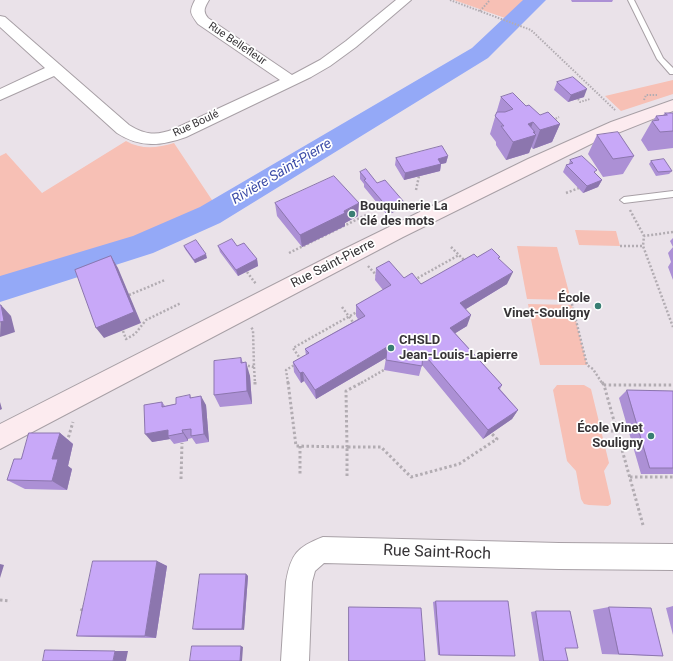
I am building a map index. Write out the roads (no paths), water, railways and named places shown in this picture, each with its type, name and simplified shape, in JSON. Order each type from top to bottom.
[{"type":"main road","name":"Rue Saint-Pierre","points":[[0,437],[307,276],[513,174],[614,127],[673,105]]},
{"type":"street","name":"Rue Bellefleur","points":[[202,0],[197,9],[198,15],[203,21],[290,80]]},
{"type":"street","name":"Rue Boulé","points":[[0,20],[127,131],[137,138],[152,140],[165,138],[180,133],[290,80],[310,72],[338,54],[404,0]]},
{"type":"street","points":[[0,95],[56,69]]},
{"type":"street","name":"Rue Saint-Roch","points":[[295,661],[299,582],[301,572],[312,554],[323,550],[559,556],[673,557]]},
{"type":"lane","points":[[630,0],[660,59],[673,72]]},
{"type":"lane","points":[[624,200],[673,194]]},
{"type":"waterway","name":"Rivière Saint-Pierre","points":[[0,289],[142,245],[210,215],[480,53],[535,0]]},
{"type":"place","name":"Bouquinerie La clé des mots","points":[[352,214]]},
{"type":"place","name":"École Vinet-Souligny","points":[[598,306]]},
{"type":"place","name":"CHSLD Jean-Louis-Lapierre","points":[[391,348]]},
{"type":"place","name":"École Vinet Souligny","points":[[651,436]]}]
